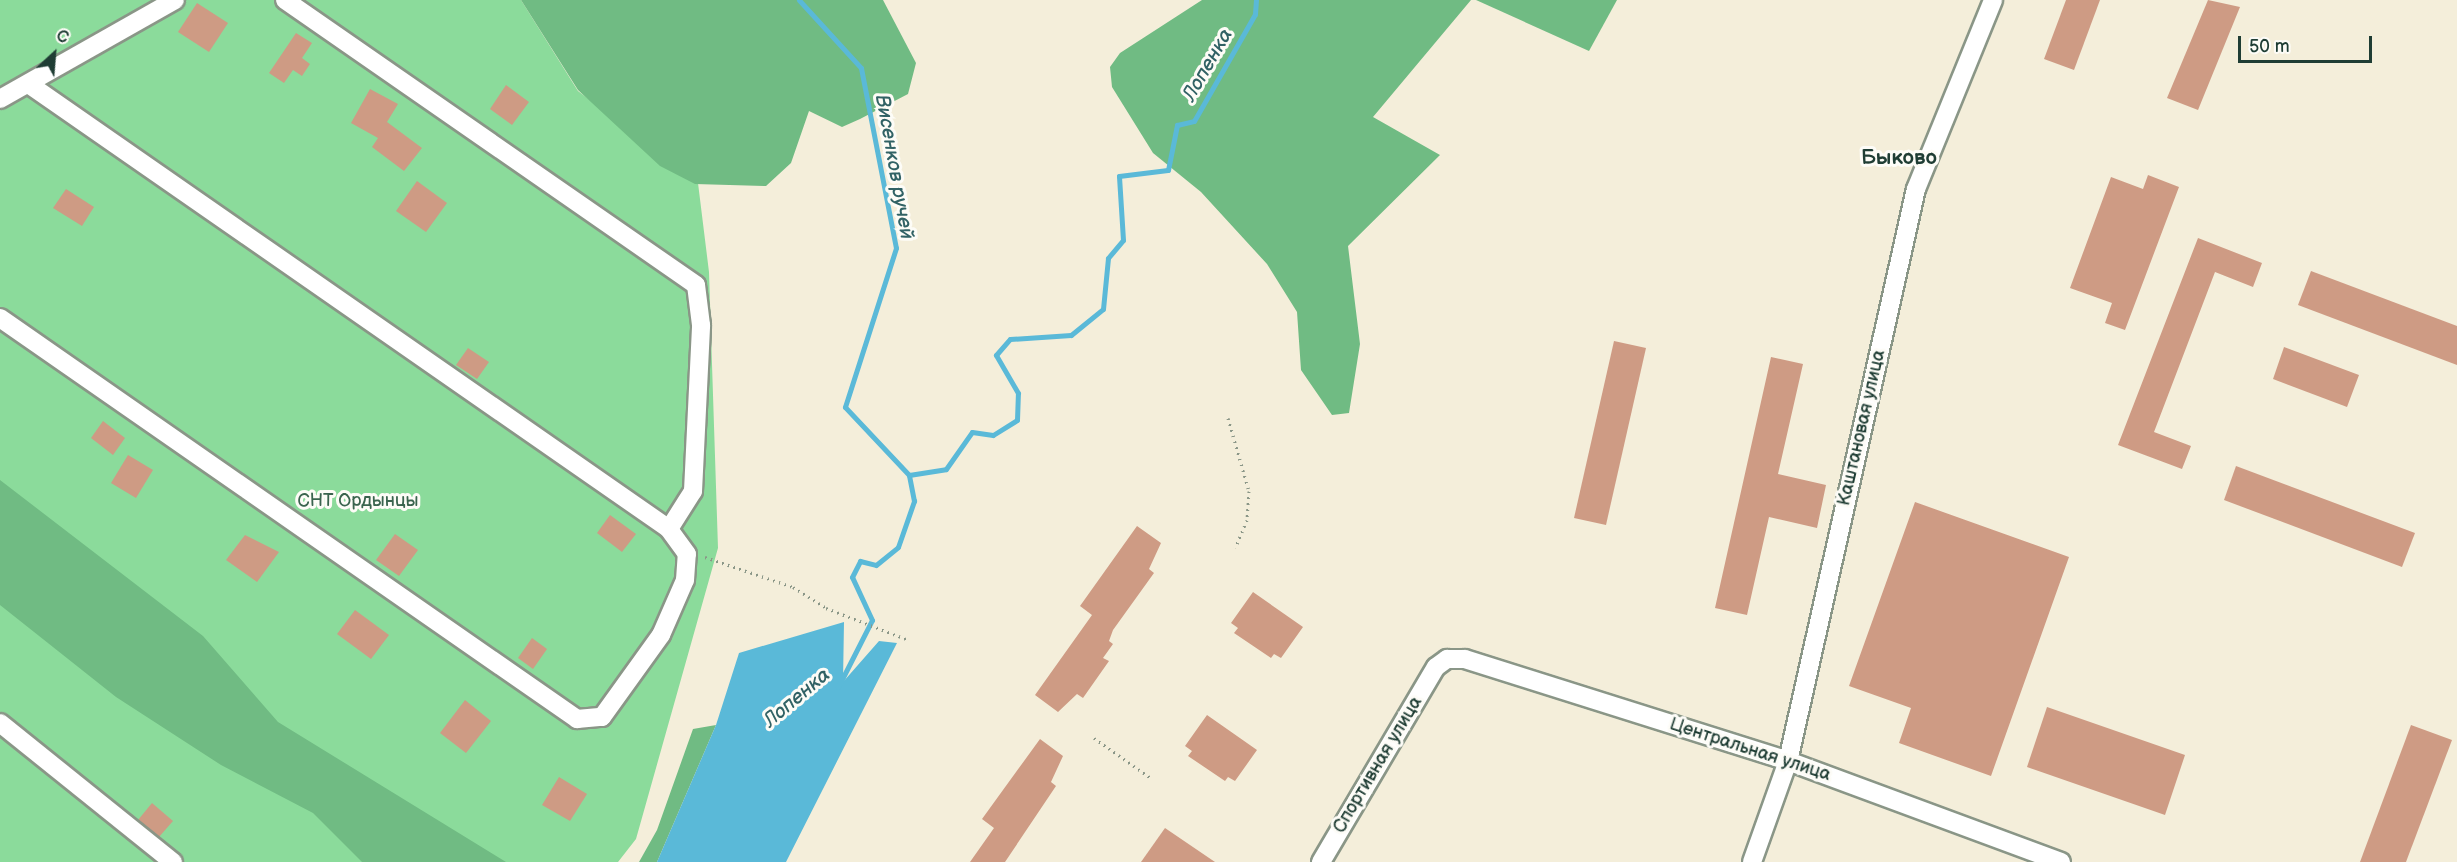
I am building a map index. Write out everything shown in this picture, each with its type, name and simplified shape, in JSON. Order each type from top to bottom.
[{"type":"street","points":[[0,99],[30,85],[175,0]]},
{"type":"street","points":[[285,0],[696,285],[701,325],[693,491],[669,529]]},
{"type":"street","name":"Каштановая улица","points":[[1752,862],[1788,761],[1916,189],[1993,0]]},
{"type":"street","points":[[0,318],[577,719],[602,717],[661,635],[685,580],[687,554],[669,529],[30,85]]},
{"type":"street","name":"Центральная улица","points":[[1436,668],[1448,659],[1465,659],[1788,761],[2061,862]]},
{"type":"street","name":"Спортивная улица","points":[[1321,862],[1436,668]]},
{"type":"street","points":[[1,727],[172,862]]},
{"type":"path","points":[[1228,418],[1249,491],[1247,520],[1235,548]]},
{"type":"path","points":[[696,554],[794,587],[826,608],[909,640]]},
{"type":"path","points":[[1094,738],[1151,778]]},
{"type":"green space","name":"СНТ Ордынцы","points":[[0,0],[521,0],[578,91],[698,183],[709,272],[718,548],[636,839],[618,862],[0,862]]},
{"type":"green space","points":[[521,0],[883,0],[916,63],[908,94],[860,119],[842,127],[809,111],[791,163],[766,186],[695,184],[660,166],[578,90]]},
{"type":"green space","points":[[1202,0],[1471,0],[1373,117],[1440,155],[1348,246],[1360,344],[1349,413],[1332,415],[1301,370],[1297,312],[1267,264],[1201,192],[1153,153],[1112,87],[1110,67],[1120,53]]},
{"type":"green space","points":[[1476,0],[1617,0],[1589,51]]},
{"type":"green space","points":[[0,480],[203,636],[278,722],[506,862],[362,862],[313,813],[221,765],[116,697],[0,605]]},
{"type":"green space","points":[[716,725],[657,862],[639,862],[657,830],[693,729]]},
{"type":"water","points":[[844,622],[843,682],[879,641],[897,643],[786,862],[657,862],[716,725],[739,653]]},
{"type":"building","points":[[2066,0],[2100,0],[2074,70],[2044,59]]},
{"type":"building","points":[[2208,0],[2240,7],[2198,110],[2167,98]]},
{"type":"building","points":[[197,3],[228,23],[209,52],[178,32]]},
{"type":"building","points":[[296,33],[312,43],[302,58],[310,64],[302,76],[293,70],[284,83],[269,73]]},
{"type":"building","points":[[506,85],[529,102],[512,125],[490,109]]},
{"type":"building","points":[[370,89],[398,104],[387,122],[422,148],[404,171],[372,147],[378,138],[351,123]]},
{"type":"building","points":[[2148,175],[2179,187],[2125,330],[2105,323],[2112,303],[2070,288],[2111,177],[2143,189]]},
{"type":"building","points":[[417,181],[447,203],[426,232],[396,211]]},
{"type":"building","points":[[66,189],[94,207],[82,226],[53,208]]},
{"type":"building","points":[[2198,238],[2262,263],[2253,287],[2215,272],[2154,432],[2191,446],[2182,469],[2118,445]]},
{"type":"building","points":[[2311,271],[2457,326],[2457,365],[2298,305]]},
{"type":"building","points":[[1614,341],[1646,348],[1606,525],[1574,518]]},
{"type":"building","points":[[2284,347],[2359,375],[2347,407],[2273,379]]},
{"type":"building","points":[[468,348],[489,362],[477,379],[456,365]]},
{"type":"building","points":[[1771,357],[1803,364],[1778,474],[1826,485],[1817,528],[1769,517],[1747,615],[1715,608]]},
{"type":"building","points":[[103,421],[125,438],[113,455],[91,438]]},
{"type":"building","points":[[128,455],[153,470],[136,498],[111,483]]},
{"type":"building","points":[[2236,466],[2415,533],[2402,567],[2224,500]]},
{"type":"building","points":[[1915,502],[2069,557],[1991,776],[1899,743],[1911,708],[1849,686]]},
{"type":"building","points":[[610,515],[636,534],[622,552],[597,533]]},
{"type":"building","points":[[1137,526],[1161,543],[1149,569],[1154,573],[1113,630],[1109,641],[1113,644],[1103,658],[1109,661],[1083,698],[1077,694],[1058,712],[1035,695],[1092,615],[1080,606]]},
{"type":"building","points":[[395,534],[418,550],[399,576],[376,560]]},
{"type":"building","points":[[245,535],[279,552],[257,582],[226,560]]},
{"type":"building","points":[[1253,592],[1303,627],[1281,658],[1274,654],[1271,658],[1234,633],[1238,628],[1231,623]]},
{"type":"building","points":[[355,610],[389,635],[371,659],[337,634]]},
{"type":"building","points":[[532,638],[547,649],[533,669],[518,658]]},
{"type":"building","points":[[465,700],[491,721],[466,753],[440,733]]},
{"type":"building","points":[[2047,707],[2185,755],[2165,815],[2027,767]]},
{"type":"building","points":[[1207,715],[1257,750],[1235,781],[1228,777],[1225,781],[1188,756],[1192,751],[1185,746]]},
{"type":"building","points":[[2411,725],[2452,740],[2406,862],[2360,862]]},
{"type":"building","points":[[1040,739],[1063,756],[1051,782],[1056,786],[1005,862],[970,862],[994,828],[982,819]]},
{"type":"building","points":[[559,777],[587,794],[570,821],[542,805]]},
{"type":"building","points":[[152,803],[173,821],[159,837],[138,820]]},
{"type":"building","points":[[1165,828],[1215,862],[1141,862]]},
{"type":"waterway","name":"Висенков ручей","points":[[799,0],[861,68],[896,248],[845,407],[909,475]]},
{"type":"waterway","name":"Лопенка","points":[[838,687],[872,620],[852,577],[860,561],[876,565],[898,547],[914,501],[909,475],[946,469],[972,432],[993,435],[1017,420],[1018,393],[996,355],[1010,339],[1071,335],[1103,309],[1108,258],[1123,240],[1119,176],[1168,170],[1177,125],[1194,121],[1255,14],[1256,0]]},
{"type":"district","name":"Быково","points":[[1899,158]]}]
